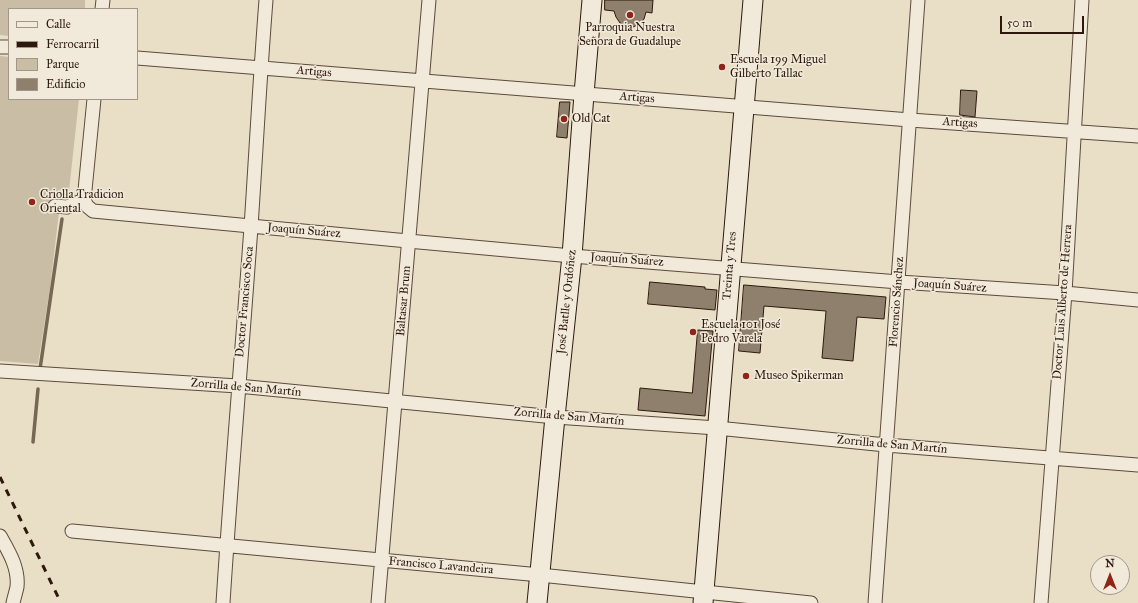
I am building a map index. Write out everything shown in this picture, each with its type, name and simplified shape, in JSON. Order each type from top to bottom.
[{"type":"street","name":"Doctor Francisco Soca","points":[[223,603],[251,226],[260,67],[266,0]]},
{"type":"street","name":"Baltasar Brum","points":[[378,603],[383,560],[429,0]]},
{"type":"street","name":"José Batlle y Ordóñez","points":[[537,603],[572,256],[592,0]]},
{"type":"street","name":"Treinta y Tres","points":[[703,598],[753,0]]},
{"type":"street","name":"Florencio Sánchez","points":[[874,603],[899,282],[918,0]]},
{"type":"street","name":"Doctor Luis Alberto de Herrera","points":[[1041,603],[1065,293],[1082,0]]},
{"type":"street","name":"Artigas","points":[[138,58],[910,120],[1138,136]]},
{"type":"street","points":[[55,206],[67,207],[84,200],[94,100]]},
{"type":"street","name":"Joaquín Suárez","points":[[84,200],[87,206],[93,211],[408,241],[572,256],[899,282],[1065,293],[1138,300]]},
{"type":"street","name":"Zorrilla de San Martín","points":[[0,371],[238,386],[555,417],[717,428],[886,446],[1138,465]]},
{"type":"street","name":"Francisco Lavandeira","points":[[72,531],[540,575],[703,598],[811,603]]},
{"type":"street","points":[[0,536],[16,567],[17,586],[13,603]]},
{"type":"green space","points":[[0,0],[85,0],[85,8],[8,8],[8,36],[0,35]]},
{"type":"green space","name":"Criolla Tradicion Oriental","points":[[0,56],[8,57],[8,100],[79,100],[69,191],[59,212],[50,288],[38,364],[0,361]]},
{"type":"building","name":"Parroquia Nuestra Señora de Guadalupe","points":[[605,0],[653,0],[652,13],[646,12],[644,19],[640,24],[633,27],[626,26],[620,23],[614,11],[605,10]]},
{"type":"building","points":[[961,90],[977,91],[975,117],[960,115]]},
{"type":"building","points":[[560,102],[570,102],[567,138],[557,137]]},
{"type":"building","points":[[650,282],[705,287],[705,289],[717,290],[715,310],[648,304]]},
{"type":"building","points":[[744,285],[886,297],[884,319],[857,317],[853,361],[822,358],[826,311],[764,306],[760,353],[739,351]]},
{"type":"building","points":[[698,330],[713,331],[705,416],[638,410],[640,388],[692,393]]},
{"type":"waterway","points":[[40,369],[62,219]]},
{"type":"waterway","points":[[33,442],[38,389]]},
{"type":"railway","points":[[0,477],[61,603]]},
{"type":"place","name":"Parroquia Nuestra Señora de Guadalupe","points":[[630,15]]},
{"type":"place","name":"Escuela 199 Miguel Gilberto Tallac","points":[[722,67]]},
{"type":"place","name":"Old Cat","points":[[564,119]]},
{"type":"place","name":"Criolla Tradicion Oriental","points":[[32,202]]},
{"type":"place","name":"Escuela 101 José Pedro Varela","points":[[693,332]]},
{"type":"place","name":"Museo Spikerman","points":[[746,376]]}]
